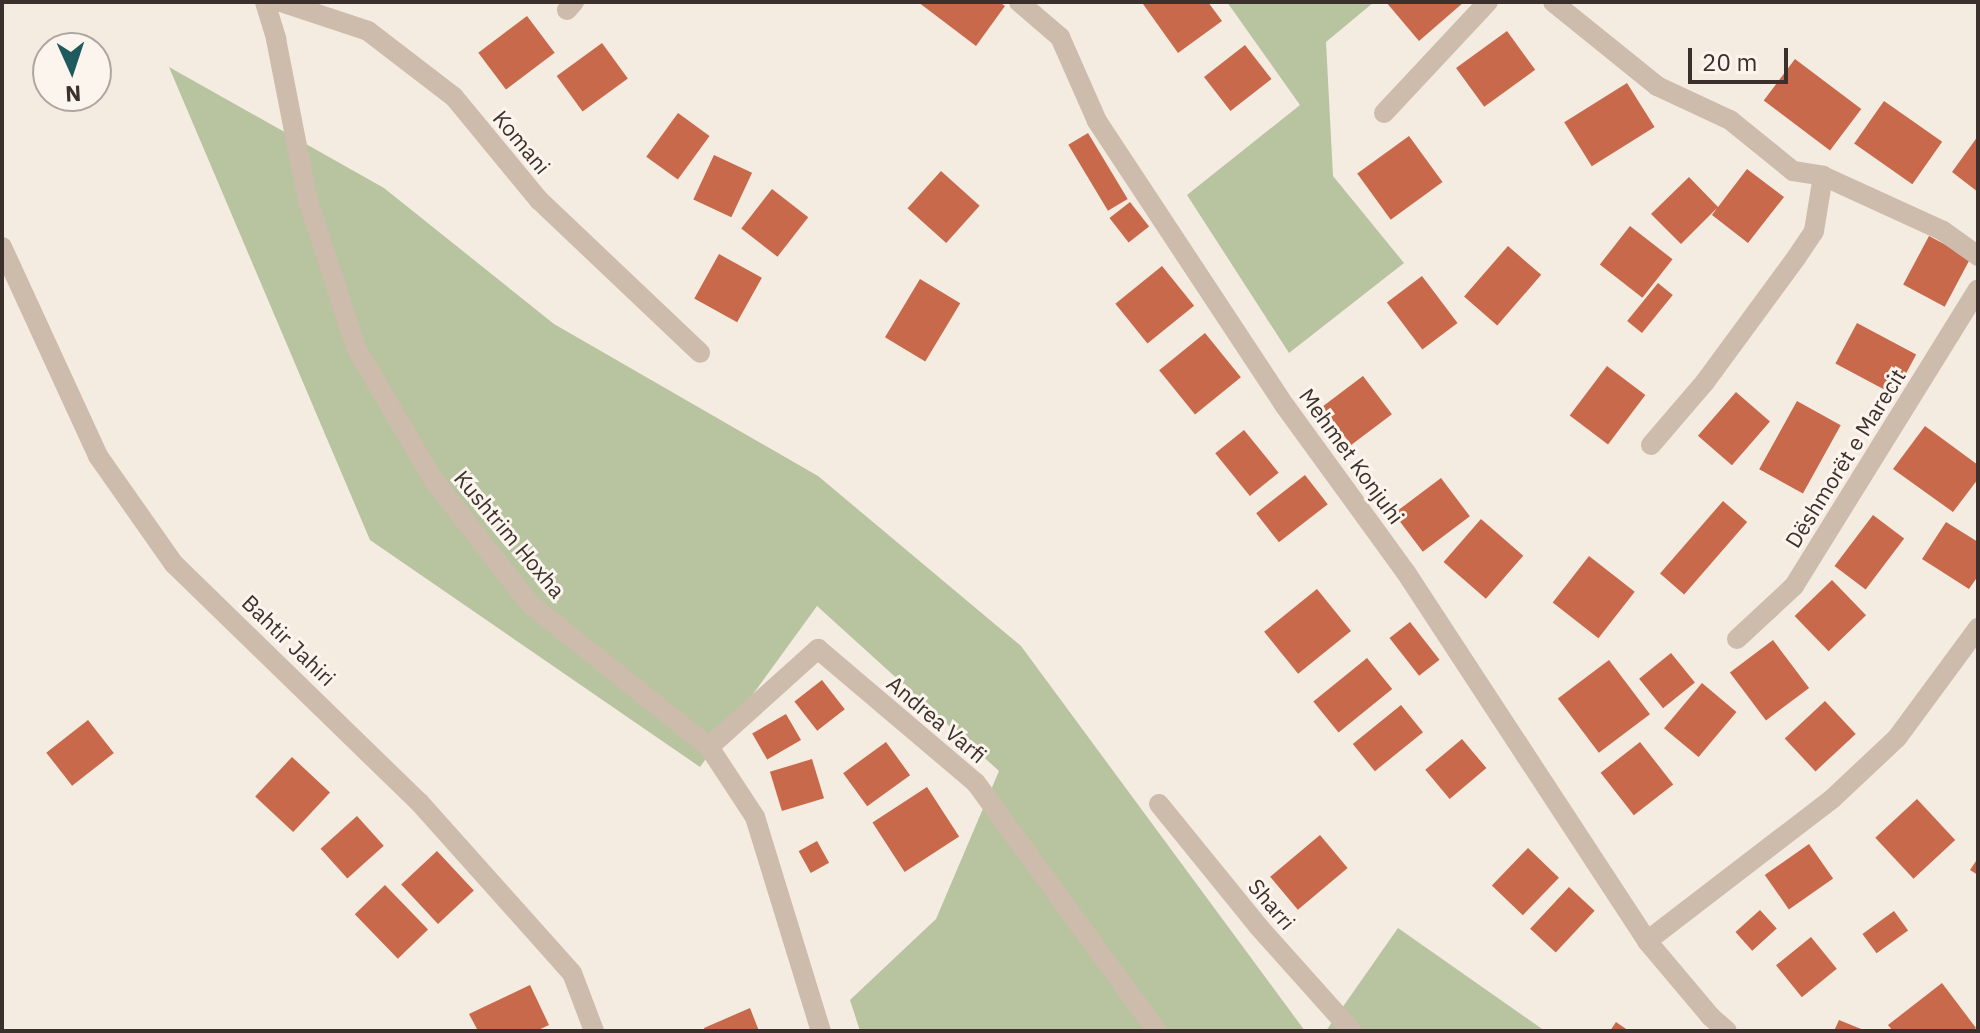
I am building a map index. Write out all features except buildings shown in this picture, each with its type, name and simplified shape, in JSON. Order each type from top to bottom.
[{"type":"street","name":"Kushtrim Hoxha","points":[[265,2],[276,39],[307,197],[356,348],[427,469],[480,543],[530,604],[709,747],[755,817],[821,1031]]},
{"type":"street","name":"Komani","points":[[281,2],[368,31],[454,97],[539,200],[700,353]]},
{"type":"street","name":"Mehmet Konjuhi","points":[[1019,2],[1060,37],[1097,121],[1285,406],[1405,571],[1647,941],[1711,1017],[1727,1031]]},
{"type":"street","points":[[1384,113],[1488,2]]},
{"type":"street","points":[[1553,2],[1657,86],[1730,120],[1793,171],[1823,176],[1943,231],[1978,256]]},
{"type":"street","points":[[1651,445],[1728,352],[1814,231],[1823,176]]},
{"type":"street","name":"Bahtir Jahiri","points":[[2,247],[98,456],[174,564],[419,802],[572,973],[594,1031]]},
{"type":"street","name":"Dëshmorët e Marecit","points":[[1737,639],[1794,586],[1978,289]]},
{"type":"street","points":[[1647,941],[1832,799],[1897,738],[1978,628]]},
{"type":"street","name":"Andrea Varfi","points":[[709,747],[818,649],[976,783],[1157,1031]]},
{"type":"street","name":"Sharri","points":[[1159,804],[1258,926],[1352,1031]]},
{"type":"green space","points":[[1227,2],[1374,2],[1326,42],[1333,176],[1404,263],[1289,353],[1187,195],[1300,105]]},
{"type":"green space","points":[[169,67],[384,188],[554,324],[818,476],[1021,646],[1305,1031],[860,1031],[850,1000],[936,919],[999,771],[817,606],[700,767],[370,540]]},
{"type":"green space","points":[[1398,928],[1545,1031],[1326,1031]]}]
